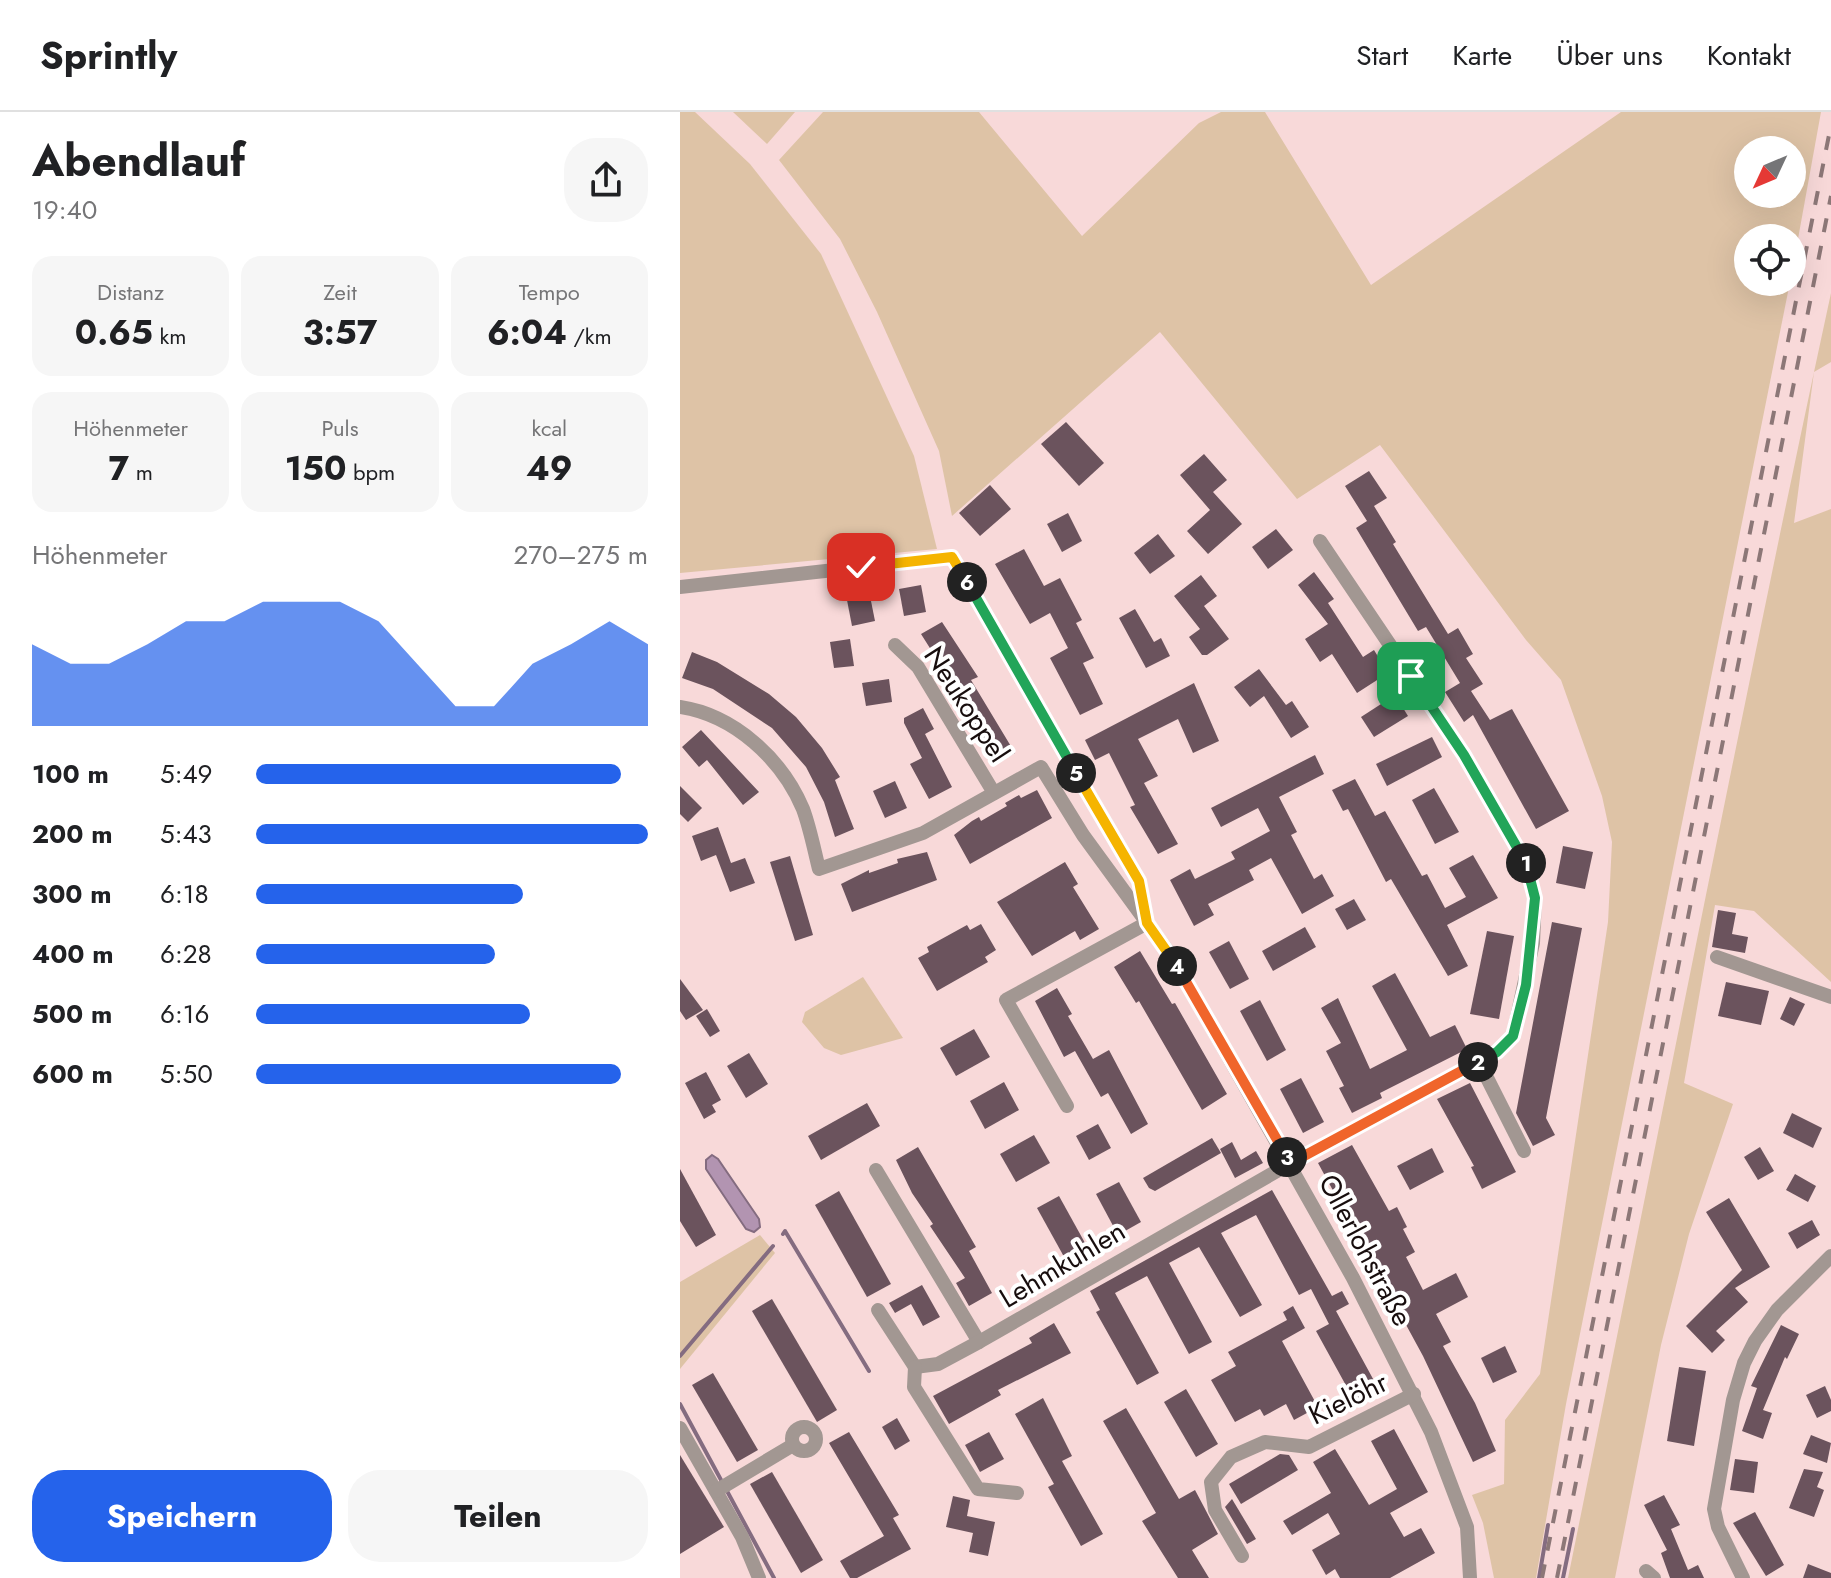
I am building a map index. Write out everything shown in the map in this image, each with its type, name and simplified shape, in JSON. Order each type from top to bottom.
[{"type":"street","name":"Lehmkuhlen","points":[[915,1367],[938,1364],[979,1342],[1291,1163],[1497,1052],[1513,1036],[1526,985],[1535,898],[1527,865],[1464,755],[1320,541]]},
{"type":"street","name":"Ollerlohstraße","points":[[680,587],[952,557],[1139,881],[1147,923]]},
{"type":"street","name":"Neukoppel","points":[[895,645],[918,667],[994,793]]},
{"type":"street","points":[[680,707],[699,710],[732,725],[767,756],[785,777],[802,809],[819,869],[923,833],[994,793]]},
{"type":"street","name":"Ollerlohstraße","points":[[994,793],[1041,767],[1083,835],[1172,957],[1291,1163],[1414,1394],[1467,1527],[1470,1578]]},
{"type":"street","points":[[1067,1106],[1006,1000],[1147,923]]},
{"type":"street","points":[[1717,957],[1831,997]]},
{"type":"street","points":[[1479,1062],[1524,1151]]},
{"type":"street","points":[[876,1170],[979,1342]]},
{"type":"street","points":[[1743,1578],[1718,1527],[1714,1509],[1733,1400],[1744,1363],[1755,1341],[1777,1310],[1831,1256]]},
{"type":"street","points":[[878,1310],[915,1367],[914,1387],[978,1489],[1017,1493]]},
{"type":"street","name":"Kielöhr","points":[[1242,1556],[1215,1510],[1211,1482],[1231,1457],[1265,1442],[1309,1447],[1414,1394]]},
{"type":"street","points":[[680,1428],[716,1491],[759,1578]]},
{"type":"street","points":[[716,1491],[793,1445]]},
{"type":"shaded area","points":[[680,112],[695,112],[750,164],[821,254],[914,456],[937,549],[680,573]]},
{"type":"shaded area","points":[[733,112],[795,112],[767,144]]},
{"type":"shaded area","points":[[823,112],[979,112],[1082,236],[1199,123],[1221,112],[1265,112],[1371,285],[1621,112],[1821,112],[1806,195],[1806,136],[1734,136],[1734,208],[1804,208],[1801,224],[1734,224],[1734,296],[1787,296],[1566,1404],[1536,1578],[1494,1578],[1483,1523],[1472,1495],[1504,1484],[1505,1420],[1540,1374],[1608,922],[1612,842],[1602,796],[1561,680],[1526,640],[1380,445],[1297,499],[1160,332],[952,516],[939,451],[877,312],[840,239],[779,160]]},
{"type":"shaded area","points":[[1831,293],[1831,362],[1814,372]]},
{"type":"shaded area","points":[[1814,372],[1794,523],[1831,509],[1831,982],[1754,911],[1715,905],[1684,1083],[1733,1104],[1689,1234],[1661,1345],[1615,1578],[1568,1578],[1720,824]]},
{"type":"shaded area","points":[[863,977],[903,1038],[841,1055],[824,1048],[802,1022],[805,1012]]},
{"type":"shaded area","points":[[712,1155],[718,1159],[759,1219],[760,1227],[754,1232],[746,1229],[706,1169],[706,1160]]},
{"type":"shaded area","points":[[760,1235],[775,1253],[680,1369],[680,1282]]},
{"type":"building","points":[[1066,422],[1104,463],[1079,486],[1041,444]]},
{"type":"building","points":[[1204,454],[1227,480],[1213,492],[1242,524],[1208,554],[1187,531],[1210,510],[1180,475]]},
{"type":"building","points":[[1369,471],[1387,498],[1374,506],[1396,542],[1393,544],[1448,634],[1458,628],[1473,654],[1466,658],[1483,684],[1471,691],[1490,720],[1512,709],[1569,811],[1536,829],[1473,715],[1464,722],[1445,692],[1460,683],[1426,627],[1418,631],[1356,528],[1367,521],[1345,486]]},
{"type":"building","points":[[990,485],[1011,509],[980,536],[959,513]]},
{"type":"building","points":[[1068,513],[1082,541],[1062,552],[1047,524]]},
{"type":"building","points":[[1276,529],[1293,550],[1268,569],[1252,547]]},
{"type":"building","points":[[1158,534],[1175,556],[1150,574],[1134,553]]},
{"type":"building","points":[[1024,549],[1044,586],[1060,578],[1082,620],[1076,623],[1094,658],[1083,663],[1103,704],[1080,715],[1050,658],[1068,648],[1050,613],[1030,624],[995,564]]},
{"type":"building","points":[[1314,572],[1334,599],[1328,603],[1363,657],[1374,650],[1388,673],[1357,693],[1332,654],[1320,662],[1305,639],[1328,624],[1298,585]]},
{"type":"building","points":[[1201,575],[1217,596],[1204,606],[1229,639],[1207,655],[1202,655],[1189,637],[1200,629],[1174,596]]},
{"type":"building","points":[[921,585],[926,612],[904,616],[899,589]]},
{"type":"building","points":[[869,591],[875,621],[852,626],[846,595]]},
{"type":"building","points":[[1135,609],[1154,642],[1161,638],[1170,656],[1146,668],[1119,618]]},
{"type":"building","points":[[942,622],[978,677],[971,680],[1015,753],[994,765],[961,707],[966,705],[921,634]]},
{"type":"building","points":[[850,639],[854,666],[834,668],[830,642]]},
{"type":"building","points":[[692,652],[717,662],[769,694],[796,717],[822,748],[840,777],[835,780],[854,829],[835,837],[824,802],[806,767],[772,728],[713,689],[682,678]]},
{"type":"building","points":[[1259,669],[1286,705],[1292,701],[1309,727],[1291,738],[1264,696],[1250,707],[1234,687]]},
{"type":"building","points":[[889,679],[892,702],[866,706],[862,683]]},
{"type":"building","points":[[1194,683],[1219,741],[1193,753],[1178,719],[1138,739],[1158,776],[1144,783],[1178,844],[1158,854],[1130,807],[1135,805],[1109,753],[1095,760],[1085,740]]},
{"type":"building","points":[[1395,695],[1408,716],[1374,737],[1361,717]]},
{"type":"building","points":[[923,708],[934,729],[925,734],[952,787],[929,799],[910,764],[922,758],[904,723],[904,718]]},
{"type":"building","points":[[701,730],[759,792],[743,805],[707,760],[699,767],[682,747]]},
{"type":"building","points":[[1432,737],[1442,757],[1387,786],[1376,764]]},
{"type":"building","points":[[1315,755],[1324,774],[1279,797],[1297,832],[1291,835],[1314,879],[1322,874],[1334,896],[1302,914],[1271,858],[1249,870],[1254,880],[1208,904],[1214,915],[1194,926],[1170,880],[1190,869],[1195,879],[1235,859],[1231,852],[1270,831],[1258,808],[1221,827],[1211,808]]},
{"type":"building","points":[[1355,779],[1375,816],[1385,811],[1422,876],[1427,874],[1445,908],[1466,897],[1449,868],[1473,855],[1498,898],[1447,925],[1468,966],[1448,976],[1391,879],[1386,882],[1348,809],[1343,811],[1332,790]]},
{"type":"building","points":[[895,781],[907,808],[885,818],[873,791]]},
{"type":"building","points":[[680,786],[702,808],[688,822],[680,814]]},
{"type":"building","points":[[1434,788],[1459,832],[1435,844],[1412,800]]},
{"type":"building","points":[[1037,790],[1052,818],[970,864],[954,835],[979,817],[981,821],[1007,806],[1005,803],[1019,795],[1021,798]]},
{"type":"building","points":[[718,827],[731,863],[745,858],[755,883],[730,892],[716,855],[701,861],[692,836]]},
{"type":"building","points":[[1563,846],[1593,852],[1585,889],[1556,883]]},
{"type":"building","points":[[927,852],[937,880],[852,912],[841,884],[869,870],[869,873],[898,863],[897,859]]},
{"type":"building","points":[[790,856],[813,935],[795,941],[770,862]]},
{"type":"building","points":[[1065,862],[1078,884],[1073,887],[1099,929],[1080,940],[1075,931],[1032,956],[997,902]]},
{"type":"building","points":[[1354,899],[1366,920],[1347,930],[1335,909]]},
{"type":"building","points":[[1718,910],[1736,913],[1732,934],[1748,937],[1745,953],[1712,947]]},
{"type":"building","points":[[1552,922],[1582,928],[1546,1118],[1555,1135],[1533,1146],[1516,1113]]},
{"type":"building","points":[[981,924],[996,950],[985,957],[988,962],[937,991],[918,958],[929,952],[927,947],[967,925],[970,930]]},
{"type":"building","points":[[1305,927],[1316,947],[1273,971],[1262,951]]},
{"type":"building","points":[[1487,931],[1514,936],[1499,1019],[1470,1014]]},
{"type":"building","points":[[1229,941],[1249,979],[1230,989],[1209,952]]},
{"type":"building","points":[[1140,951],[1172,1004],[1175,1003],[1227,1094],[1202,1110],[1139,1001],[1136,1003],[1114,967]]},
{"type":"building","points":[[1395,973],[1430,1037],[1455,1025],[1467,1049],[1380,1093],[1382,1098],[1352,1113],[1339,1088],[1344,1086],[1326,1051],[1341,1043],[1321,1008],[1338,998],[1370,1069],[1407,1050],[1372,986]]},
{"type":"building","points":[[680,979],[703,1010],[686,1020],[680,1011]]},
{"type":"building","points":[[1726,982],[1769,991],[1761,1025],[1718,1016]]},
{"type":"building","points":[[1057,988],[1072,1014],[1068,1016],[1093,1059],[1109,1050],[1148,1124],[1131,1134],[1108,1093],[1101,1097],[1075,1051],[1064,1057],[1035,1001]]},
{"type":"building","points":[[1790,997],[1805,1004],[1794,1026],[1780,1019]]},
{"type":"building","points":[[1260,1000],[1286,1050],[1267,1061],[1240,1011]]},
{"type":"building","points":[[707,1009],[720,1031],[710,1037],[696,1016]]},
{"type":"building","points":[[974,1029],[990,1057],[956,1076],[940,1048]]},
{"type":"building","points":[[749,1053],[768,1084],[746,1098],[727,1066]]},
{"type":"building","points":[[706,1072],[721,1100],[712,1105],[716,1112],[704,1119],[685,1083]]},
{"type":"building","points":[[1301,1078],[1324,1122],[1303,1133],[1280,1089]]},
{"type":"building","points":[[1004,1082],[1019,1110],[985,1129],[970,1101]]},
{"type":"building","points":[[1470,1083],[1516,1172],[1482,1189],[1471,1167],[1474,1166],[1437,1099]]},
{"type":"building","points":[[867,1103],[880,1126],[821,1160],[808,1136]]},
{"type":"building","points":[[1792,1113],[1822,1128],[1813,1148],[1783,1133]]},
{"type":"building","points":[[1098,1124],[1111,1148],[1089,1160],[1076,1136]]},
{"type":"building","points":[[1034,1135],[1050,1163],[1016,1182],[1000,1154]]},
{"type":"building","points":[[1212,1138],[1221,1153],[1155,1191],[1149,1188],[1143,1178]]},
{"type":"building","points":[[1232,1142],[1241,1160],[1256,1151],[1263,1163],[1235,1178],[1220,1149]]},
{"type":"building","points":[[1352,1145],[1389,1211],[1397,1207],[1407,1227],[1403,1229],[1415,1252],[1406,1257],[1423,1290],[1456,1273],[1468,1297],[1436,1314],[1451,1342],[1443,1346],[1475,1403],[1496,1451],[1473,1462],[1423,1356],[1318,1163]]},
{"type":"building","points":[[918,1147],[976,1247],[969,1251],[992,1293],[969,1306],[956,1283],[965,1278],[930,1226],[933,1224],[912,1193],[896,1160]]},
{"type":"building","points":[[1760,1147],[1774,1171],[1758,1180],[1744,1157]]},
{"type":"building","points":[[1432,1148],[1444,1172],[1410,1190],[1397,1166]]},
{"type":"building","points":[[680,1169],[716,1235],[696,1247],[680,1221]]},
{"type":"building","points":[[1795,1174],[1816,1186],[1808,1202],[1786,1190]]},
{"type":"building","points":[[1119,1182],[1141,1222],[1118,1235],[1096,1194]]},
{"type":"building","points":[[1272,1190],[1332,1296],[1342,1291],[1349,1304],[1336,1311],[1378,1388],[1354,1400],[1316,1331],[1329,1324],[1311,1289],[1299,1295],[1256,1215],[1221,1233],[1262,1305],[1240,1317],[1199,1247],[1169,1263],[1212,1342],[1189,1354],[1147,1276],[1115,1293],[1159,1373],[1137,1385],[1096,1312],[1100,1310],[1090,1291]]},
{"type":"building","points":[[839,1191],[891,1284],[867,1297],[815,1205]]},
{"type":"building","points":[[1059,1196],[1090,1252],[1068,1264],[1037,1208]]},
{"type":"building","points":[[1729,1198],[1770,1267],[1735,1288],[1748,1302],[1716,1331],[1725,1340],[1712,1353],[1686,1326],[1742,1270],[1706,1212]]},
{"type":"building","points":[[1812,1220],[1820,1235],[1797,1249],[1788,1233]]},
{"type":"building","points":[[922,1285],[940,1317],[923,1326],[911,1304],[895,1313],[889,1303]]},
{"type":"building","points":[[772,1299],[837,1410],[817,1422],[752,1311]]},
{"type":"building","points":[[1293,1306],[1305,1328],[1282,1341],[1318,1407],[1294,1420],[1286,1404],[1264,1416],[1260,1409],[1235,1422],[1211,1380],[1236,1366],[1228,1352],[1287,1320],[1283,1312]]},
{"type":"building","points":[[1054,1323],[1071,1353],[998,1390],[1001,1395],[949,1424],[933,1396],[1032,1343],[1029,1338]]},
{"type":"building","points":[[1781,1325],[1799,1334],[1787,1359],[1785,1357],[1763,1410],[1772,1413],[1763,1439],[1742,1431],[1757,1388],[1751,1386]]},
{"type":"building","points":[[1505,1346],[1517,1372],[1493,1383],[1481,1358]]},
{"type":"building","points":[[1679,1367],[1706,1371],[1694,1446],[1667,1441]]},
{"type":"building","points":[[713,1373],[758,1450],[737,1462],[692,1385]]},
{"type":"building","points":[[1825,1386],[1831,1400],[1831,1411],[1817,1418],[1806,1395]]},
{"type":"building","points":[[1186,1389],[1218,1444],[1196,1457],[1164,1402]]},
{"type":"building","points":[[1043,1398],[1072,1456],[1062,1461],[1103,1534],[1081,1546],[1048,1487],[1054,1484],[1015,1414]]},
{"type":"building","points":[[1126,1408],[1179,1499],[1195,1490],[1218,1534],[1192,1550],[1209,1578],[1178,1578],[1142,1521],[1156,1513],[1103,1421]]},
{"type":"building","points":[[897,1418],[910,1441],[895,1450],[882,1427]]},
{"type":"building","points":[[1394,1429],[1428,1492],[1390,1513],[1404,1537],[1421,1528],[1435,1553],[1390,1578],[1340,1578],[1335,1569],[1326,1575],[1312,1550],[1340,1534],[1328,1513],[1292,1535],[1283,1521],[1331,1493],[1313,1462],[1335,1449],[1369,1505],[1397,1489],[1371,1441]]},
{"type":"building","points":[[849,1432],[899,1515],[893,1518],[911,1549],[857,1578],[850,1578],[840,1561],[884,1536],[829,1443]]},
{"type":"building","points":[[989,1432],[1004,1459],[980,1472],[965,1445]]},
{"type":"building","points":[[1811,1435],[1831,1443],[1827,1463],[1803,1454]]},
{"type":"building","points":[[1280,1454],[1289,1455],[1298,1470],[1241,1504],[1229,1484]]},
{"type":"building","points":[[680,1455],[724,1527],[680,1554]]},
{"type":"building","points":[[1735,1459],[1758,1462],[1754,1493],[1730,1490]]},
{"type":"building","points":[[1804,1469],[1823,1472],[1817,1487],[1824,1490],[1814,1517],[1789,1508]]},
{"type":"building","points":[[772,1472],[823,1560],[801,1573],[750,1484]]},
{"type":"building","points":[[1664,1495],[1680,1525],[1671,1529],[1688,1570],[1698,1565],[1704,1578],[1670,1578],[1661,1553],[1667,1550],[1644,1505]]},
{"type":"building","points":[[953,1496],[970,1500],[967,1516],[995,1522],[988,1556],[969,1552],[973,1533],[946,1527]]},
{"type":"building","points":[[1232,1499],[1256,1539],[1247,1544],[1225,1507]]},
{"type":"building","points":[[1755,1512],[1784,1565],[1766,1576],[1733,1523]]},
{"type":"building","points":[[1808,1564],[1831,1573],[1831,1578],[1803,1578]]},
{"type":"waterway","points":[[783,1234],[785,1231],[869,1371]]},
{"type":"waterway","points":[[680,1356],[773,1246]]},
{"type":"waterway","points":[[680,1404],[774,1578]]},
{"type":"waterway","points":[[1539,1578],[1548,1525]]},
{"type":"waterway","points":[[1563,1578],[1573,1529]]},
{"type":"railway","points":[[1542,1578],[1831,125]]},
{"type":"railway","points":[[1557,1578],[1831,196]]},
{"type":"route","points":[[861,567],[952,557],[1139,881],[1147,923],[1172,957],[1291,1163],[1497,1052],[1513,1036],[1526,985],[1533,943],[1535,898],[1527,865],[1464,755],[1411,676]]}]
